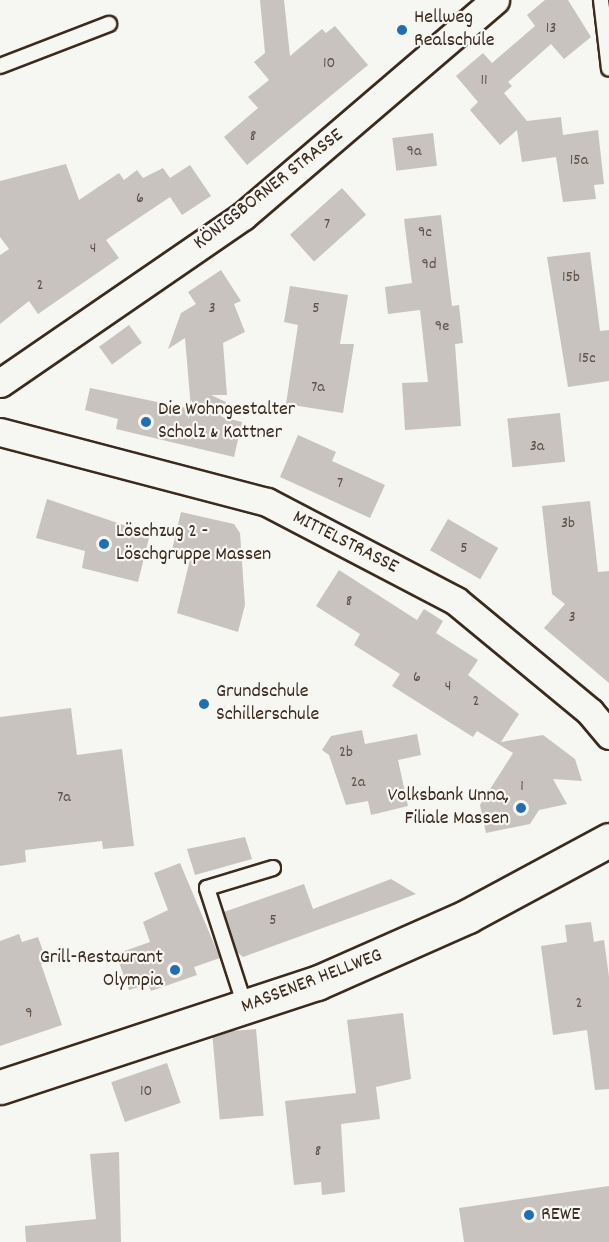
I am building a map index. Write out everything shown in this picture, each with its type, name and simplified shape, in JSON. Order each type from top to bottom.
[{"type":"main road","name":"MASSENER HELLWEG","points":[[0,1087],[246,1008],[468,916],[609,840]]},
{"type":"street","name":"KÖNIGSBORNER STRASSE","points":[[0,383],[243,216],[495,0]]},
{"type":"street","name":"MITTELSTRASSE","points":[[0,432],[267,502],[456,602],[590,712],[609,735]]},
{"type":"lane","points":[[601,0],[609,69]]},
{"type":"lane","points":[[0,66],[109,24]]},
{"type":"lane","points":[[246,1008],[207,888],[273,868]]},
{"type":"building","points":[[260,0],[284,0],[290,56],[322,29],[326,33],[335,26],[368,65],[247,165],[224,137],[258,108],[248,97],[269,80],[254,62],[265,53]]},
{"type":"building","points":[[545,0],[568,0],[591,37],[564,59],[551,44],[508,82],[512,86],[504,93],[527,121],[561,117],[563,135],[598,130],[604,184],[594,185],[596,199],[563,202],[556,157],[522,162],[517,130],[500,145],[470,110],[478,102],[456,76],[483,53],[492,63],[535,26],[527,15]]},
{"type":"building","points":[[433,133],[437,166],[396,171],[392,138]]},
{"type":"building","points":[[66,164],[79,200],[119,173],[124,180],[137,170],[143,178],[163,168],[170,178],[190,165],[211,196],[182,215],[170,197],[106,240],[119,258],[38,314],[29,301],[0,324],[0,255],[9,249],[0,237],[0,181]]},
{"type":"building","points":[[342,188],[366,215],[314,262],[290,235]]},
{"type":"building","points":[[441,215],[452,306],[459,305],[463,343],[455,344],[461,426],[405,430],[402,383],[428,382],[420,310],[388,314],[385,287],[412,283],[404,219]]},
{"type":"building","points":[[590,252],[600,331],[609,330],[609,381],[568,387],[547,257]]},
{"type":"building","points":[[221,270],[241,301],[234,304],[245,332],[223,343],[227,395],[211,395],[226,402],[222,417],[242,422],[234,457],[116,429],[118,419],[85,410],[90,388],[191,409],[185,338],[168,349],[181,313],[196,304],[188,292]]},
{"type":"building","points":[[290,286],[348,295],[340,344],[354,344],[343,413],[286,404],[298,325],[284,322]]},
{"type":"building","points":[[129,325],[142,343],[112,365],[99,347]]},
{"type":"building","points":[[560,413],[565,462],[512,467],[507,419]]},
{"type":"building","points":[[298,435],[336,452],[332,461],[385,485],[370,518],[280,477]]},
{"type":"building","name":"Löschzug 2 - Löschgruppe Massen","points":[[47,499],[150,534],[138,582],[82,568],[85,551],[36,538]]},
{"type":"building","points":[[590,501],[598,572],[609,571],[609,683],[544,628],[565,604],[552,594],[542,506]]},
{"type":"building","points":[[181,512],[234,524],[240,533],[245,605],[238,632],[177,613],[191,555],[172,550]]},
{"type":"building","points":[[448,519],[498,548],[480,579],[430,550]]},
{"type":"building","points":[[339,570],[417,620],[424,609],[443,621],[436,633],[478,660],[468,675],[519,714],[501,742],[543,735],[575,759],[582,781],[553,779],[567,804],[539,810],[530,824],[486,833],[480,805],[513,753],[477,731],[473,737],[392,686],[400,674],[354,645],[360,634],[316,606]]},
{"type":"building","points":[[71,708],[77,755],[122,749],[134,846],[103,849],[102,841],[25,850],[26,862],[0,866],[0,717]]},
{"type":"building","points":[[362,730],[365,744],[417,734],[421,755],[398,760],[408,806],[371,815],[368,801],[346,805],[329,755],[322,750],[331,736]]},
{"type":"building","points":[[245,837],[252,859],[195,875],[187,849]]},
{"type":"building","points":[[180,863],[220,958],[194,967],[197,975],[151,991],[148,984],[129,990],[116,954],[150,942],[143,922],[168,910],[154,873]]},
{"type":"building","points":[[391,879],[416,894],[243,957],[237,952],[224,912],[304,884],[313,909]]},
{"type":"building","points":[[591,922],[594,942],[604,940],[609,977],[609,1089],[595,1090],[587,1030],[553,1035],[541,946],[567,942],[565,925]]},
{"type":"building","points":[[19,934],[22,942],[38,937],[47,962],[41,964],[62,1025],[0,1046],[0,941]]},
{"type":"building","points":[[403,1013],[411,1079],[376,1087],[380,1119],[341,1124],[345,1192],[322,1195],[321,1182],[294,1185],[285,1101],[356,1093],[347,1020]]},
{"type":"building","points":[[256,1029],[264,1116],[220,1120],[212,1033]]},
{"type":"building","points":[[167,1063],[181,1103],[125,1122],[111,1082]]},
{"type":"building","points":[[119,1152],[121,1242],[26,1242],[25,1226],[96,1219],[90,1154]]},
{"type":"building","points":[[609,1186],[609,1242],[464,1242],[459,1208]]},
{"type":"place","name":"Hellweg Realschule","points":[[402,30]]},
{"type":"place","name":"Die Wohngestalter Scholz & Kattner","points":[[146,422]]},
{"type":"place","name":"Löschzug 2 - Löschgruppe Massen","points":[[104,544]]},
{"type":"place","name":"Grundschule Schillerschule","points":[[204,704]]},
{"type":"place","name":"Volksbank Unna, Filiale Massen","points":[[521,808]]},
{"type":"place","name":"Grill-Restaurant Olympia","points":[[175,970]]},
{"type":"place","name":"REWE","points":[[529,1215]]}]
